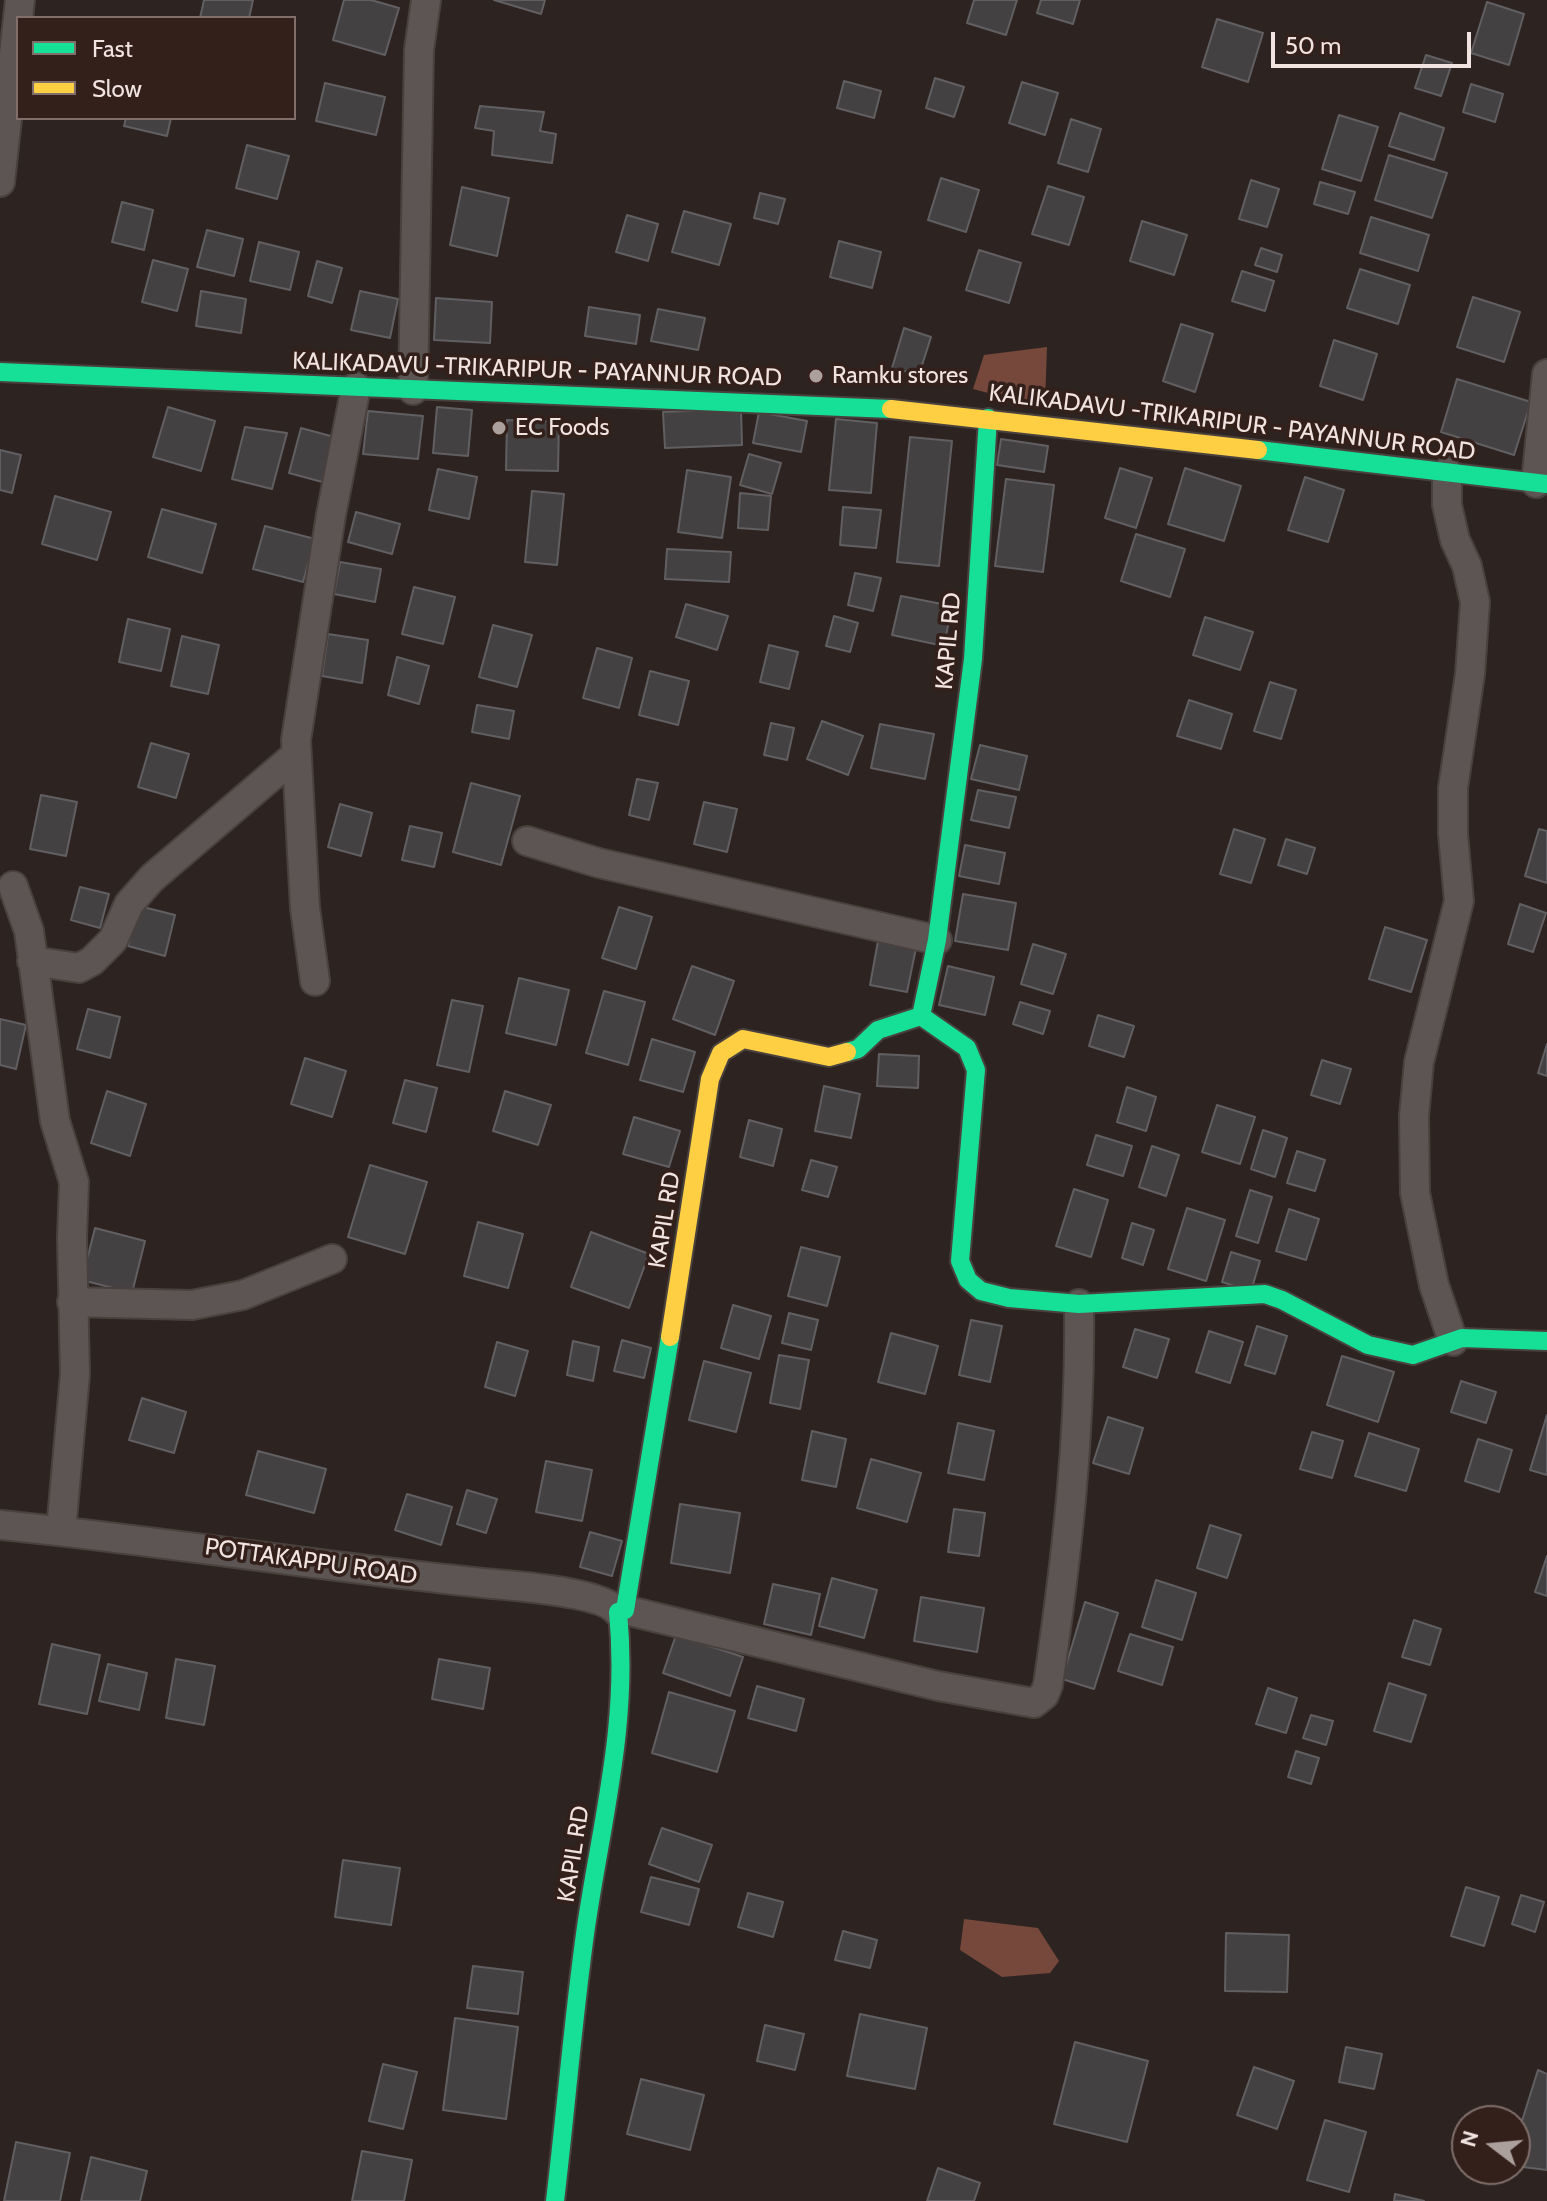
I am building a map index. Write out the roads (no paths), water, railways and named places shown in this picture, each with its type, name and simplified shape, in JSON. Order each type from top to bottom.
[{"type":"street","points":[[413,390],[419,50],[426,0]]},
{"type":"street","points":[[0,182],[16,36]]},
{"type":"street","name":"KALIKADAVU -TRIKARIPUR - PAYANNUR ROAD","points":[[0,372],[901,409],[1542,483]]},
{"type":"street","points":[[1542,483],[1547,374]]},
{"type":"street","points":[[315,981],[305,908],[296,755],[299,714],[331,515],[356,387]]},
{"type":"street","name":"KAPIL RD","points":[[555,2201],[586,1928],[623,1706],[622,1611],[695,1190],[710,1079],[721,1053],[743,1039],[829,1057],[858,1049],[878,1030],[921,1016],[937,940],[973,659],[988,418]]},
{"type":"street","points":[[1447,472],[1447,505],[1475,602],[1470,674],[1453,788],[1453,834],[1459,901],[1419,1062],[1414,1116],[1415,1193],[1434,1285],[1453,1341]]},
{"type":"street","points":[[32,961],[79,968],[92,961],[113,940],[129,904],[152,878],[296,755]]},
{"type":"street","points":[[527,841],[599,863],[937,940]]},
{"type":"street","points":[[13,886],[29,931],[55,1121],[74,1182],[72,1302],[75,1374],[61,1531]]},
{"type":"street","points":[[921,1016],[967,1048],[976,1070],[960,1261],[968,1280],[981,1291],[1009,1298],[1079,1304],[1265,1294],[1368,1345],[1413,1355],[1462,1338],[1547,1341]]},
{"type":"street","points":[[72,1302],[192,1305],[243,1295],[332,1259]]},
{"type":"street","name":"POTTAKAPPU ROAD","points":[[0,1525],[140,1539],[600,1600],[622,1611],[938,1686],[1034,1703],[1044,1695],[1048,1685],[1068,1551],[1080,1360],[1079,1304]]},
{"type":"place","name":"Ramku stores","points":[[816,376]]},
{"type":"place","name":"EC Foods","points":[[499,428]]}]
